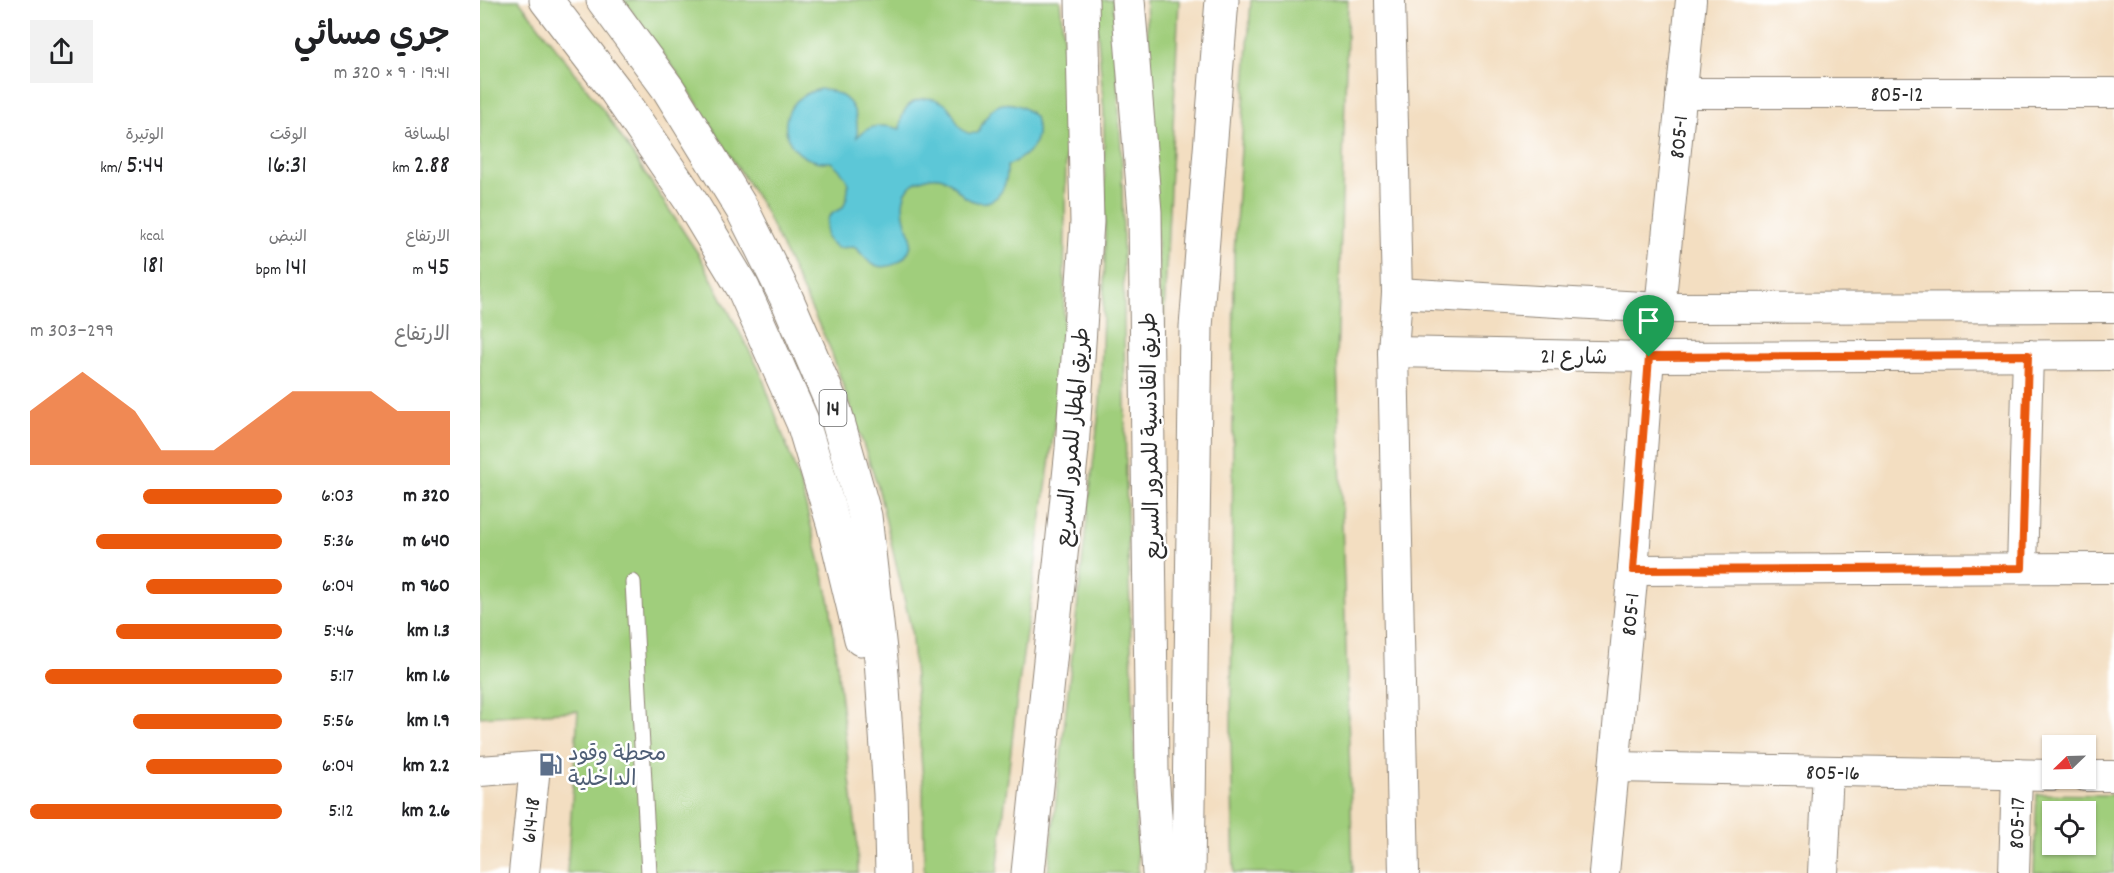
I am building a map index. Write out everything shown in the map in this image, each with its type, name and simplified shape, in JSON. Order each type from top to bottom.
[{"type":"highway","name":"14","points":[[546,0],[615,90],[696,210],[743,288],[803,423],[833,523],[865,657],[890,794]]},
{"type":"highway","name":"14","points":[[603,0],[669,90],[742,208],[786,297],[835,411],[865,516],[881,659],[890,794],[892,873]]},
{"type":"highway","name":"طريق المطار للمرور السريع","points":[[1028,873],[1072,449],[1087,222],[1082,0]]},
{"type":"highway","name":"طريق القادسية للمرور السريع","points":[[1128,0],[1145,212],[1152,772],[1159,873]]},
{"type":"highway","points":[[1188,873],[1196,327],[1222,0]]},
{"type":"street","points":[[1390,0],[1397,293],[1393,352],[1404,873]]},
{"type":"street","name":"805-1","points":[[1660,308],[1690,0]]},
{"type":"street","name":"805-12","points":[[1681,93],[2114,93]]},
{"type":"street","points":[[1397,293],[1660,308],[2114,307]]},
{"type":"street","name":"شارع 21","points":[[1393,352],[1649,357],[2114,355]]},
{"type":"street","points":[[2022,568],[2028,355]]},
{"type":"street","name":"805-1","points":[[1604,873],[1633,570],[1649,357]]},
{"type":"street","points":[[1633,570],[2114,568]]},
{"type":"street","name":"614-18","points":[[480,771],[535,766],[524,873]]},
{"type":"street","name":"805-16","points":[[1614,767],[2042,775]]},
{"type":"street","points":[[1823,873],[1828,771]]},
{"type":"street","name":"805-17","points":[[2014,873],[2017,774]]},
{"type":"street","points":[[2096,776],[2114,776]]},
{"type":"lane","points":[[633,582],[649,873]]},
{"type":"green space","points":[[480,0],[519,0],[606,114],[699,255],[760,371],[801,486],[830,603],[857,840],[858,873],[567,873],[578,711],[480,717]]},
{"type":"green space","points":[[623,0],[1060,0],[1067,77],[1063,363],[1016,706],[997,873],[924,873],[923,781],[911,628],[878,487],[830,348],[763,207],[679,75]]},
{"type":"green space","points":[[1095,0],[1113,0],[1122,167],[1126,480],[1138,873],[1048,873],[1100,402],[1105,256],[1104,111]]},
{"type":"green space","points":[[1146,0],[1179,0],[1162,358]]},
{"type":"green space","points":[[1251,0],[1348,0],[1337,360],[1353,873],[1234,873],[1231,743],[1234,253]]},
{"type":"green space","points":[[2037,794],[2114,795],[2114,873],[2034,873]]},
{"type":"water","points":[[820,89],[839,94],[850,104],[856,118],[857,137],[877,126],[900,129],[902,117],[908,106],[925,98],[935,99],[945,104],[960,127],[969,133],[978,133],[986,118],[998,106],[1017,105],[1035,117],[1037,134],[1028,153],[1007,166],[1004,186],[997,197],[992,200],[977,202],[969,199],[952,184],[939,177],[930,177],[912,184],[905,193],[903,205],[904,218],[911,235],[909,250],[900,261],[881,267],[871,263],[854,247],[837,248],[826,238],[828,219],[833,213],[843,208],[848,194],[848,182],[842,172],[831,162],[813,160],[800,154],[791,143],[786,131],[787,118],[792,106],[803,96]]},
{"type":"place","name":"محطة وقود الداخلية","points":[[550,765]]},
{"type":"route","points":[[2028,355],[2022,568],[1633,570],[1649,357],[2028,355]]}]
